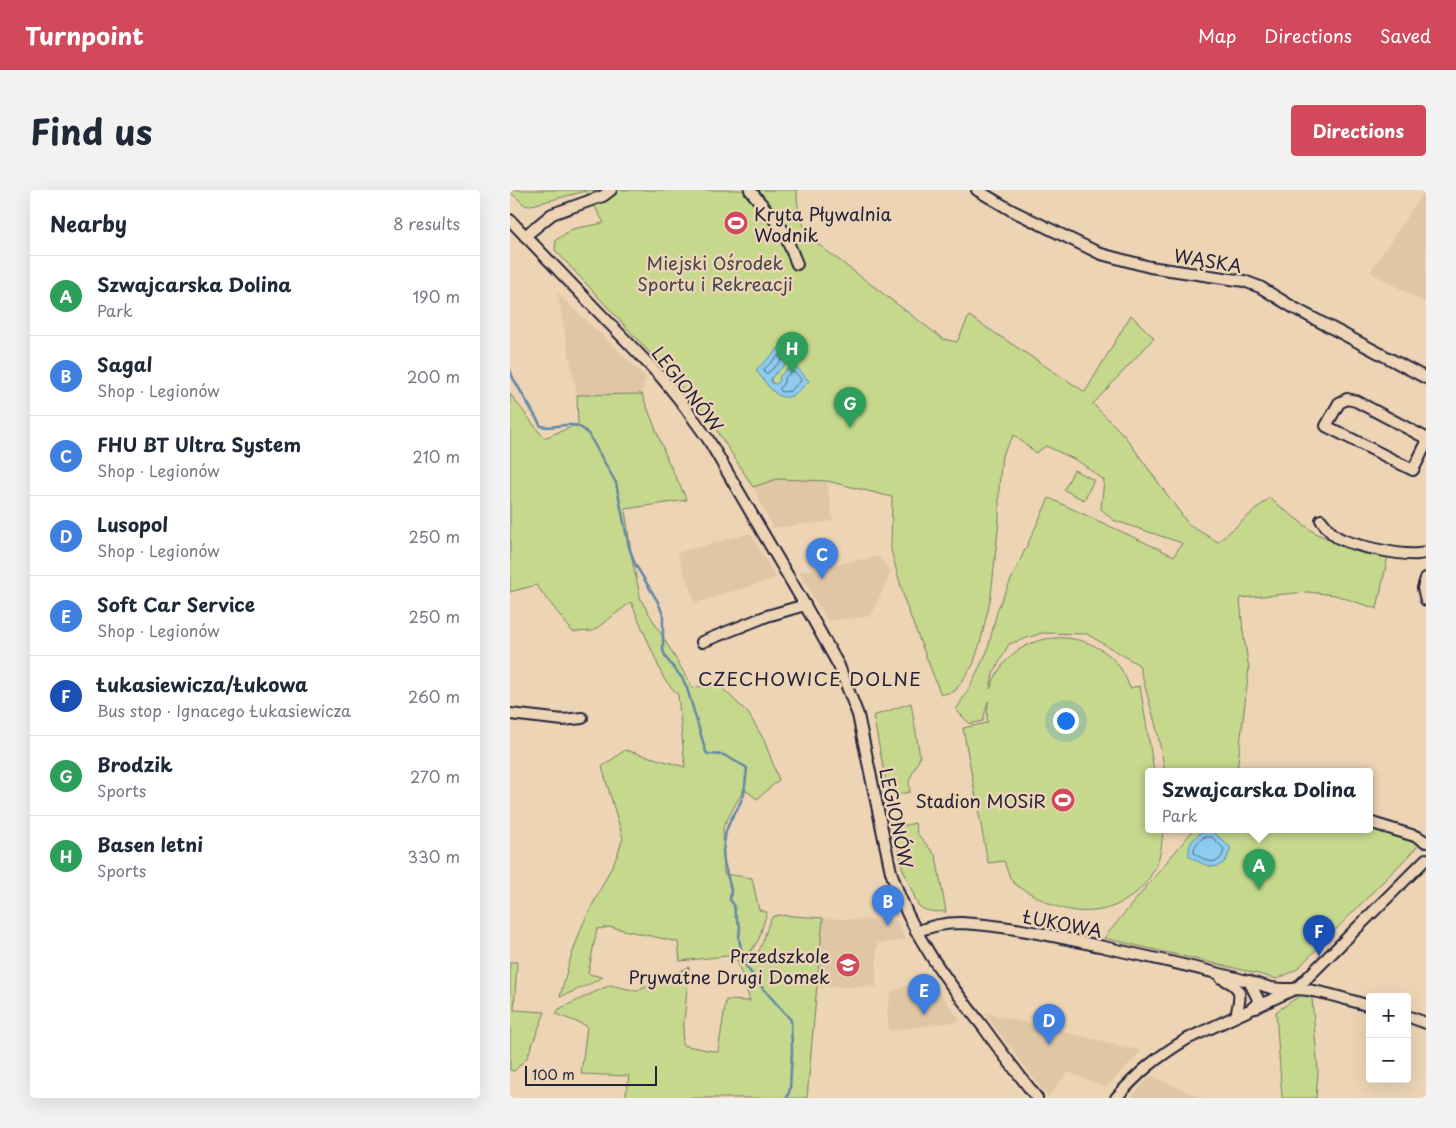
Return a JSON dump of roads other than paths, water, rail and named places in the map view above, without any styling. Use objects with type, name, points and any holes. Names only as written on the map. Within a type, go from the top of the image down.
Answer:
[{"type":"street","points":[[524,236],[552,214],[603,196],[611,190]]},
{"type":"street","points":[[750,190],[783,230],[797,264]]},
{"type":"street","name":"WĄSKA","points":[[977,190],[1011,210],[1101,254],[1150,267],[1244,281],[1260,287],[1294,308],[1426,378]]},
{"type":"street","name":"LEGIONÓW","points":[[510,220],[646,361],[680,399],[708,439],[839,666],[858,715],[891,872],[898,893],[916,932],[943,975],[1037,1098]]},
{"type":"street","points":[[1426,438],[1356,401],[1347,399],[1339,402],[1326,426],[1413,470],[1426,444]]},
{"type":"street","points":[[1321,520],[1333,535],[1344,541],[1408,554],[1426,552]]},
{"type":"street","points":[[1426,578],[1423,588],[1426,600]]},
{"type":"street","points":[[702,642],[767,616],[805,605]]},
{"type":"street","points":[[510,714],[563,720],[582,718]]},
{"type":"street","points":[[1373,823],[1418,837],[1426,842]]},
{"type":"street","points":[[1116,1098],[1129,1083],[1158,1057],[1187,1039],[1297,988],[1426,859]]},
{"type":"street","name":"ŁUKOWA","points":[[916,932],[928,927],[959,923],[990,926],[1060,938],[1202,969],[1278,989],[1297,988],[1316,991],[1366,1005]]},
{"type":"street","name":"ŁUKOWA","points":[[1202,969],[1230,982],[1247,1004],[1256,1008]]},
{"type":"street","points":[[1249,981],[1258,999],[1256,1008]]},
{"type":"street","points":[[1236,1016],[1241,997]]},
{"type":"street","points":[[1411,1017],[1426,1023]]},
{"type":"water","points":[[779,348],[790,360],[772,377],[772,383],[776,384],[779,382],[779,377],[793,363],[809,381],[796,393],[786,397],[771,389],[756,370]]},
{"type":"water","points":[[1200,833],[1214,833],[1231,848],[1227,859],[1217,866],[1208,866],[1189,856],[1189,847]]},
{"type":"waterway","points":[[510,370],[541,426],[578,426],[589,435],[616,483],[629,547],[635,564],[658,602],[663,615],[663,650],[666,658],[682,678],[687,688],[706,752],[708,754],[724,755],[747,768],[744,794],[726,831],[723,851],[724,862],[731,890],[730,900],[734,905],[735,915],[740,926],[739,939],[744,963],[759,984],[791,1020],[792,1051],[790,1089],[787,1098]]},
{"type":"place","name":"Kryta Pływalnia Wodnik","points":[[736,223]]},
{"type":"place","name":"Basen letni","points":[[792,373]]},
{"type":"place","name":"Brodzik","points":[[850,428]]},
{"type":"place","name":"FHU BT Ultra System","points":[[822,579]]},
{"type":"place","name":"Stadion MOSiR","points":[[1063,800]]},
{"type":"place","name":"Szwajcarska Dolina","points":[[1259,890]]},
{"type":"place","name":"Sagal","points":[[888,926]]},
{"type":"place","name":"Łukasiewicza/Łukowa","points":[[1319,956]]},
{"type":"place","name":"Przedszkole Prywatne Drugi Domek","points":[[848,965]]},
{"type":"place","name":"Soft Car Service","points":[[924,1015]]},
{"type":"place","name":"Lusopol","points":[[1049,1045]]},
{"type":"district","name":"CZECHOWICE DOLNE","points":[[810,678]]},
{"type":"park label","name":"Miejski Ośrodek Sportu i Rekreacji","points":[[715,272]]}]
